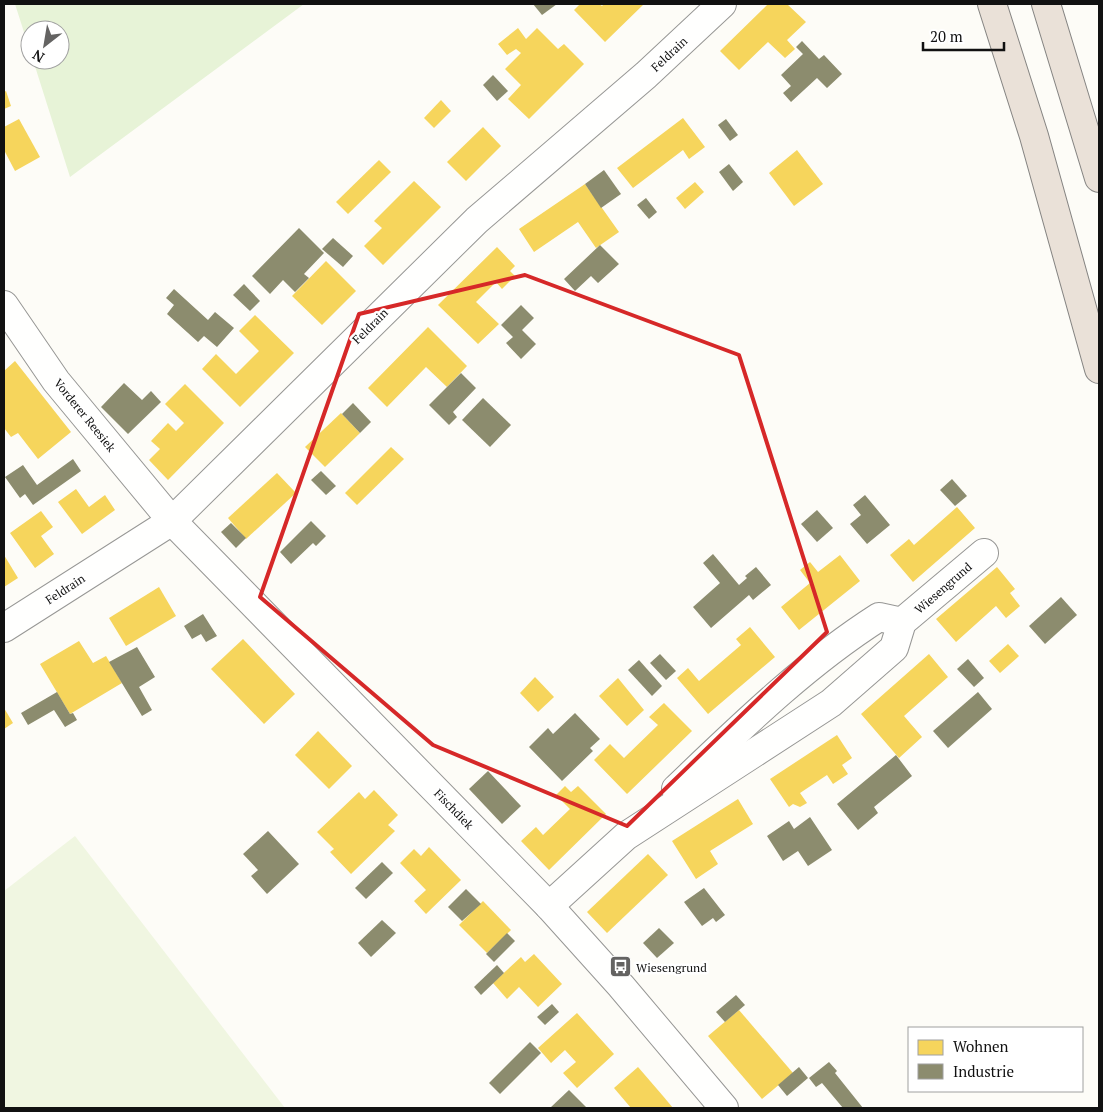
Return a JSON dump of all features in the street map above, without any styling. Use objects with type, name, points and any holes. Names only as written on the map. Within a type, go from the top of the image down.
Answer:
[{"type":"highway","points":[[992,4],[1034,136],[1099,369]]},
{"type":"highway","points":[[1046,4],[1099,178]]},
{"type":"street","name":"Feldrain","points":[[4,628],[172,521],[484,214],[646,75],[722,4]]},
{"type":"street","name":"Vorderer Reesiek","points":[[4,305],[56,381],[172,521]]},
{"type":"street","name":"Fischdiek","points":[[172,521],[549,906],[621,986],[724,1108]]},
{"type":"street","name":"Wiesengrund","points":[[626,836],[831,703],[894,648],[902,622],[984,553]]},
{"type":"street","name":"Wiesengrund","points":[[549,906],[758,711],[837,644],[879,617],[902,622]]},
{"type":"highlighted area","points":[[525,275],[739,355],[827,632],[627,826],[433,745],[260,597],[359,314]]},
{"type":"green space","points":[[15,4],[304,4],[70,177],[36,70],[70,70],[70,20],[20,20]]},
{"type":"green space","points":[[75,836],[285,1108],[4,1108],[4,891]]},
{"type":"building: Wohnen","points":[[580,4],[599,4],[602,6],[604,4],[644,4],[605,42],[574,10]]},
{"type":"building: Wohnen","points":[[768,4],[787,4],[806,22],[787,40],[795,49],[785,58],[768,42],[739,70],[720,51]]},
{"type":"building: Wohnen","points":[[518,28],[526,39],[537,28],[558,49],[564,44],[584,64],[529,119],[508,99],[521,85],[505,69],[521,53],[516,49],[507,55],[498,44]]},
{"type":"building: Wohnen","points":[[6,91],[11,106],[4,109],[4,92]]},
{"type":"building: Wohnen","points":[[441,100],[451,111],[434,128],[424,118]]},
{"type":"building: Wohnen","points":[[683,118],[705,147],[689,159],[683,150],[633,188],[617,168]]},
{"type":"building: Wohnen","points":[[19,119],[40,157],[15,171],[4,150],[4,127]]},
{"type":"building: Wohnen","points":[[483,127],[501,146],[466,181],[447,162]]},
{"type":"building: Wohnen","points":[[797,150],[823,184],[794,206],[769,173]]},
{"type":"building: Wohnen","points":[[379,160],[391,172],[348,214],[336,202]]},
{"type":"building: Wohnen","points":[[414,181],[441,207],[383,265],[364,246],[382,228],[374,221]]},
{"type":"building: Wohnen","points":[[695,182],[704,192],[685,209],[676,198]]},
{"type":"building: Wohnen","points":[[585,184],[619,232],[596,248],[578,222],[534,252],[519,229]]},
{"type":"building: Wohnen","points":[[497,247],[515,266],[510,271],[515,276],[502,289],[496,282],[476,302],[499,324],[478,344],[438,305]]},
{"type":"building: Wohnen","points":[[326,261],[356,291],[322,325],[292,296]]},
{"type":"building: Wohnen","points":[[255,315],[294,353],[240,407],[202,369],[216,354],[236,374],[259,351],[239,331]]},
{"type":"building: Wohnen","points":[[428,327],[467,366],[447,387],[426,367],[387,407],[368,388]]},
{"type":"building: Wohnen","points":[[15,361],[71,432],[38,459],[18,433],[11,437],[4,428],[4,371]]},
{"type":"building: Wohnen","points":[[185,384],[224,423],[168,480],[149,460],[160,449],[151,441],[168,423],[176,431],[184,423],[165,404]]},
{"type":"building: Wohnen","points":[[341,413],[360,433],[325,467],[305,447]]},
{"type":"building: Wohnen","points":[[391,447],[404,459],[357,505],[345,493]]},
{"type":"building: Wohnen","points":[[277,473],[296,493],[246,539],[228,518]]},
{"type":"building: Wohnen","points":[[76,489],[89,507],[105,495],[115,510],[82,534],[58,502]]},
{"type":"building: Wohnen","points":[[957,507],[975,528],[913,582],[890,555],[909,539],[914,545]]},
{"type":"building: Wohnen","points":[[41,511],[53,527],[41,536],[54,554],[35,568],[10,533]]},
{"type":"building: Wohnen","points":[[4,555],[18,578],[4,587]]},
{"type":"building: Wohnen","points":[[840,555],[860,581],[799,630],[781,607],[810,583],[800,570],[810,562],[818,572]]},
{"type":"building: Wohnen","points":[[997,567],[1015,589],[1010,593],[1020,606],[1006,618],[996,606],[956,642],[936,619]]},
{"type":"building: Wohnen","points":[[159,587],[176,616],[126,646],[109,618]]},
{"type":"building: Wohnen","points":[[750,627],[775,657],[708,714],[677,678],[688,668],[699,681],[741,645],[736,639]]},
{"type":"building: Wohnen","points":[[243,639],[295,694],[264,724],[211,669]]},
{"type":"building: Wohnen","points":[[79,641],[93,663],[106,656],[122,683],[70,714],[40,664]]},
{"type":"building: Wohnen","points":[[1008,644],[1019,656],[1000,673],[989,661]]},
{"type":"building: Wohnen","points":[[929,654],[948,677],[904,716],[922,737],[899,758],[861,714]]},
{"type":"building: Wohnen","points":[[535,677],[554,697],[538,712],[520,693]]},
{"type":"building: Wohnen","points":[[618,678],[644,710],[627,726],[599,696]]},
{"type":"building: Wohnen","points":[[664,703],[692,731],[627,794],[594,760],[610,744],[624,758],[658,725],[649,717]]},
{"type":"building: Wohnen","points":[[4,708],[13,723],[4,729]]},
{"type":"building: Wohnen","points":[[318,731],[352,766],[329,789],[295,755]]},
{"type":"building: Wohnen","points":[[837,735],[852,758],[842,765],[848,774],[833,784],[827,775],[800,793],[807,803],[800,807],[793,804],[789,807],[770,779]]},
{"type":"building: Wohnen","points":[[565,786],[571,792],[578,786],[606,814],[549,870],[521,841],[536,827],[543,835],[570,809],[556,795]]},
{"type":"building: Wohnen","points":[[374,790],[398,815],[388,825],[395,831],[351,874],[330,852],[334,849],[317,832],[359,792],[365,799]]},
{"type":"building: Wohnen","points":[[738,799],[753,824],[710,851],[718,864],[696,879],[672,841]]},
{"type":"building: Wohnen","points":[[429,847],[461,880],[426,914],[414,901],[426,890],[400,863],[414,849],[421,856]]},
{"type":"building: Wohnen","points":[[648,854],[668,875],[607,933],[587,912]]},
{"type":"building: Wohnen","points":[[483,901],[511,930],[487,953],[459,925]]},
{"type":"building: Wohnen","points":[[534,954],[562,984],[538,1007],[519,987],[507,999],[493,983],[521,957],[525,962]]},
{"type":"building: Wohnen","points":[[739,1010],[793,1073],[762,1099],[708,1036]]},
{"type":"building: Wohnen","points":[[577,1013],[614,1054],[577,1088],[563,1073],[576,1062],[565,1050],[551,1063],[538,1048]]},
{"type":"building: Wohnen","points":[[638,1067],[673,1108],[631,1108],[614,1088]]},
{"type":"building: Industrie","points":[[533,4],[557,4],[542,15]]},
{"type":"building: Industrie","points":[[802,41],[819,59],[824,55],[842,74],[827,88],[817,78],[791,102],[783,93],[791,86],[781,75],[803,54],[796,47]]},
{"type":"building: Industrie","points":[[493,75],[508,91],[497,101],[483,85]]},
{"type":"building: Industrie","points":[[726,119],[738,135],[730,141],[718,125]]},
{"type":"building: Industrie","points":[[729,164],[743,182],[733,191],[719,172]]},
{"type":"building: Industrie","points":[[604,170],[621,194],[601,208],[585,184]]},
{"type":"building: Industrie","points":[[646,198],[657,212],[649,219],[637,205]]},
{"type":"building: Industrie","points":[[299,228],[324,253],[304,274],[309,278],[295,292],[283,280],[270,294],[252,276]]},
{"type":"building: Industrie","points":[[333,238],[353,256],[343,267],[322,249]]},
{"type":"building: Industrie","points":[[600,245],[619,264],[598,283],[591,276],[575,291],[564,279]]},
{"type":"building: Industrie","points":[[244,284],[260,301],[250,311],[233,295]]},
{"type":"building: Industrie","points":[[174,289],[208,320],[215,312],[234,328],[217,347],[204,336],[198,342],[167,314],[174,305],[166,298]]},
{"type":"building: Industrie","points":[[521,305],[534,318],[522,330],[536,344],[521,359],[506,343],[513,337],[501,325]]},
{"type":"building: Industrie","points":[[461,373],[476,388],[453,412],[457,417],[449,425],[429,405]]},
{"type":"building: Industrie","points":[[124,383],[142,400],[151,391],[161,402],[128,434],[101,407]]},
{"type":"building: Industrie","points":[[483,398],[511,425],[490,447],[462,420]]},
{"type":"building: Industrie","points":[[353,403],[371,422],[360,433],[342,414]]},
{"type":"building: Industrie","points":[[73,459],[81,471],[33,505],[25,494],[20,498],[5,477],[23,465],[37,485]]},
{"type":"building: Industrie","points":[[321,471],[336,486],[326,495],[311,480]]},
{"type":"building: Industrie","points":[[952,479],[967,496],[955,506],[940,490]]},
{"type":"building: Industrie","points":[[865,495],[890,525],[867,544],[850,524],[861,515],[853,505]]},
{"type":"building: Industrie","points":[[817,510],[833,528],[817,542],[801,524]]},
{"type":"building: Industrie","points":[[311,521],[326,536],[316,546],[313,543],[291,564],[280,552]]},
{"type":"building: Industrie","points":[[231,523],[246,538],[236,548],[221,532]]},
{"type":"building: Industrie","points":[[713,554],[739,585],[747,578],[745,576],[756,567],[771,585],[753,600],[749,595],[711,628],[693,607],[720,583],[703,563]]},
{"type":"building: Industrie","points":[[1061,597],[1077,615],[1045,644],[1029,626]]},
{"type":"building: Industrie","points":[[203,614],[217,636],[206,642],[201,634],[192,639],[184,626]]},
{"type":"building: Industrie","points":[[137,647],[155,677],[139,687],[152,710],[142,716],[109,662]]},
{"type":"building: Industrie","points":[[660,654],[676,671],[666,680],[650,663]]},
{"type":"building: Industrie","points":[[968,659],[984,678],[974,687],[957,669]]},
{"type":"building: Industrie","points":[[639,660],[662,686],[652,696],[628,670]]},
{"type":"building: Industrie","points":[[57,692],[70,714],[73,713],[77,720],[65,727],[54,710],[28,725],[21,713]]},
{"type":"building: Industrie","points":[[978,692],[992,709],[948,748],[933,731]]},
{"type":"building: Industrie","points":[[575,713],[600,739],[590,748],[593,751],[562,781],[529,747],[548,728],[553,734]]},
{"type":"building: Industrie","points":[[896,755],[912,776],[874,807],[878,813],[858,830],[837,804]]},
{"type":"building: Industrie","points":[[488,771],[521,806],[502,824],[469,789]]},
{"type":"building: Industrie","points":[[810,817],[832,850],[808,866],[798,851],[783,861],[767,836],[789,821],[794,829]]},
{"type":"building: Industrie","points":[[268,831],[299,864],[267,894],[251,876],[258,870],[243,854]]},
{"type":"building: Industrie","points":[[382,862],[393,873],[366,899],[355,888]]},
{"type":"building: Industrie","points":[[704,888],[725,915],[716,922],[713,918],[702,926],[684,902]]},
{"type":"building: Industrie","points":[[466,889],[481,904],[462,921],[448,907]]},
{"type":"building: Industrie","points":[[382,920],[396,933],[371,957],[358,943]]},
{"type":"building: Industrie","points":[[659,928],[674,943],[657,958],[643,943]]},
{"type":"building: Industrie","points":[[507,933],[515,941],[494,962],[486,954]]},
{"type":"building: Industrie","points":[[497,965],[504,973],[481,995],[474,987]]},
{"type":"building: Industrie","points":[[736,995],[745,1005],[725,1022],[716,1012]]},
{"type":"building: Industrie","points":[[552,1004],[559,1012],[545,1025],[537,1017]]},
{"type":"building: Industrie","points":[[530,1042],[541,1053],[500,1094],[489,1083]]},
{"type":"building: Industrie","points":[[829,1062],[837,1071],[835,1073],[863,1108],[843,1108],[822,1083],[816,1087],[809,1078]]},
{"type":"building: Industrie","points":[[799,1067],[808,1078],[787,1096],[778,1085]]},
{"type":"building: Industrie","points":[[569,1090],[587,1108],[550,1108]]},
{"type":"place","name":"Wiesengrund","points":[[620,967]]}]
